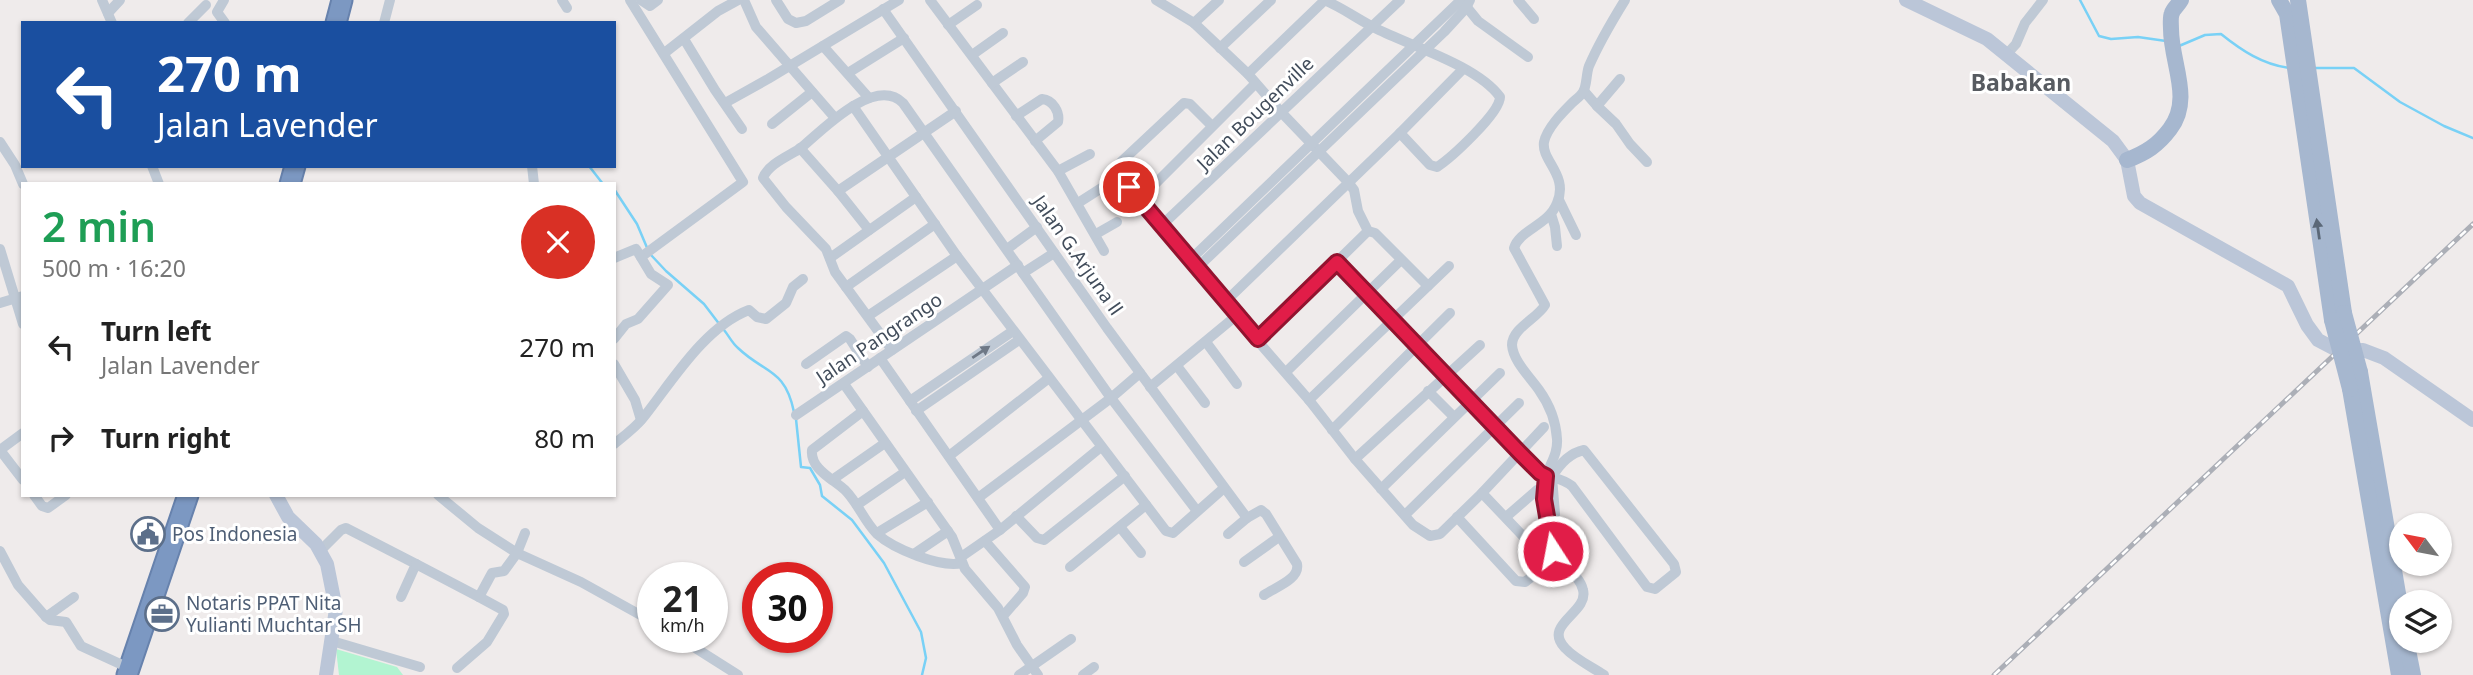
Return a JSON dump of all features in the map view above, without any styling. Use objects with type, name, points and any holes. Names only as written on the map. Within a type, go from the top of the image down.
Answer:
[{"type":"highway","points":[[337,21],[342,0]]},
{"type":"highway","points":[[128,671],[187,497]]},
{"type":"main road","points":[[2127,160],[2146,153],[2162,140],[2175,123],[2181,105],[2181,89],[2171,42],[2172,13],[2181,0]]},
{"type":"main road","points":[[2279,0],[2287,15],[2301,61]]},
{"type":"main road","points":[[2298,0],[2301,61],[2338,317],[2399,675]]},
{"type":"main road","points":[[2338,317],[2360,372],[2397,590]]},
{"type":"main road","points":[[2409,653],[2413,675]]},
{"type":"street","points":[[102,0],[110,18]]},
{"type":"street","points":[[110,18],[120,0]]},
{"type":"street","points":[[223,21],[216,12],[224,0]]},
{"type":"street","points":[[385,21],[390,0]]},
{"type":"street","points":[[630,0],[743,181],[641,257]]},
{"type":"street","points":[[641,0],[650,6],[658,0]]},
{"type":"street","points":[[667,51],[684,39],[716,6],[738,0]]},
{"type":"street","points":[[744,0],[756,27],[835,118]]},
{"type":"street","points":[[776,0],[788,19],[796,23],[806,21],[840,0]]},
{"type":"street","points":[[725,103],[899,0]]},
{"type":"street","points":[[930,0],[1058,171],[1104,251]]},
{"type":"street","points":[[1156,0],[1195,23],[1248,74],[1348,182],[1354,190],[1368,231],[1375,233],[1428,286]]},
{"type":"street","points":[[1195,23],[1219,0]]},
{"type":"street","points":[[1220,47],[1271,0]]},
{"type":"street","name":"Jalan Bougenville","points":[[1161,226],[1400,0]]},
{"type":"street","points":[[1518,0],[1534,19]]},
{"type":"street","points":[[1576,236],[1559,200],[1559,180],[1544,149],[1545,138],[1559,117],[1584,91],[1587,72],[1595,53],[1625,0]]},
{"type":"street","points":[[1906,0],[1987,39],[2113,141],[2127,160],[2134,196],[2140,203],[2288,286],[2307,325],[2318,340],[2339,351],[2363,350],[2384,358],[2473,420]]},
{"type":"street","points":[[2006,55],[2017,44],[2025,23],[2043,0]]},
{"type":"street","points":[[1248,74],[1329,1],[1372,26],[1463,69],[1486,83],[1500,97],[1500,104],[1487,121],[1435,167],[1430,165],[1401,133]]},
{"type":"street","points":[[1194,264],[1466,3],[1478,21],[1528,57]]},
{"type":"street","points":[[190,21],[206,5]]},
{"type":"street","points":[[948,24],[977,5]]},
{"type":"street","name":"Jalan G.Arjuna ll","points":[[883,9],[1054,253],[1247,518]]},
{"type":"street","points":[[972,55],[1003,33]]},
{"type":"street","points":[[848,73],[904,38]]},
{"type":"street","points":[[684,39],[742,129]]},
{"type":"street","points":[[824,46],[869,98]]},
{"type":"street","points":[[992,83],[1023,62]]},
{"type":"street","points":[[1225,302],[1401,133],[1463,69]]},
{"type":"street","points":[[1597,106],[1620,79]]},
{"type":"street","points":[[1139,200],[1255,84]]},
{"type":"street","points":[[1584,91],[1647,162]]},
{"type":"street","points":[[772,124],[812,92]]},
{"type":"street","points":[[892,350],[832,268],[824,246],[786,207],[763,178],[766,171],[853,106],[869,98],[890,96],[899,99],[924,132],[1111,398],[1197,511]]},
{"type":"street","points":[[1016,116],[1042,99],[1053,105],[1058,114],[1058,122],[1035,141]]},
{"type":"street","points":[[1212,126],[1190,104],[1184,103],[1121,162],[1117,172],[1413,525],[1430,536],[1440,534],[1544,427]]},
{"type":"street","points":[[853,106],[957,256],[1169,533],[1173,533],[1224,488]]},
{"type":"street","points":[[838,191],[956,111]]},
{"type":"street","points":[[0,142],[15,164],[22,182]]},
{"type":"street","points":[[800,148],[869,230]]},
{"type":"street","points":[[1058,171],[1090,154]]},
{"type":"street","points":[[1078,203],[1103,187]]},
{"type":"street","points":[[1335,194],[1359,211]]},
{"type":"street","points":[[830,258],[916,197]]},
{"type":"street","points":[[1559,200],[1551,214],[1514,245],[1515,252],[1545,305],[1516,333],[1512,346],[1516,358],[1540,392],[1553,418],[1557,449],[1544,499],[1554,555],[1584,590],[1581,601],[1562,624],[1558,637],[1566,649],[1604,675]]},
{"type":"street","points":[[1551,214],[1557,246]]},
{"type":"street","points":[[1096,234],[1117,222]]},
{"type":"street","points":[[846,287],[935,224]]},
{"type":"street","points":[[1007,249],[1037,227]]},
{"type":"street","points":[[1258,339],[1368,231]]},
{"type":"street","points":[[0,249],[19,298],[0,303]]},
{"type":"street","points":[[616,257],[635,249],[652,274],[667,283],[638,318],[626,324],[616,336]]},
{"type":"street","name":"Jalan Pangrango","points":[[796,415],[982,289],[1054,253]]},
{"type":"street","points":[[868,316],[957,256]]},
{"type":"street","points":[[1286,372],[1401,260]]},
{"type":"street","points":[[1337,262],[1540,473],[1549,477],[1562,479],[1572,486],[1647,587],[1655,589],[1676,572],[1674,564],[1585,451],[1579,451],[1565,460],[1549,477]]},
{"type":"street","points":[[1309,400],[1449,267]]},
{"type":"street","points":[[616,442],[641,420],[677,371],[700,346],[740,313],[749,310],[757,317],[766,319],[786,303],[793,287],[803,279]]},
{"type":"street","points":[[1332,430],[1450,313]]},
{"type":"street","points":[[1150,387],[1236,316]]},
{"type":"street","points":[[913,406],[1016,335]]},
{"type":"street","points":[[806,364],[846,336],[868,367]]},
{"type":"street","points":[[1206,342],[1237,384]]},
{"type":"street","points":[[1355,459],[1480,345]]},
{"type":"street","points":[[880,358],[1000,530]]},
{"type":"street","points":[[1177,366],[1205,403]]},
{"type":"street","points":[[616,367],[635,400],[641,420]]},
{"type":"street","points":[[978,498],[1140,373]]},
{"type":"street","points":[[1381,489],[1500,373]]},
{"type":"street","points":[[949,456],[1049,378]]},
{"type":"street","points":[[844,384],[948,531],[969,575],[1003,616],[1012,636],[1034,670]]},
{"type":"street","points":[[1428,391],[1454,416]]},
{"type":"street","points":[[1405,515],[1519,403]]},
{"type":"street","points":[[863,411],[812,450],[815,463],[858,505],[877,533],[914,554],[940,564],[952,565],[962,560],[1101,447]]},
{"type":"street","points":[[21,434],[0,450],[21,477]]},
{"type":"street","points":[[832,480],[885,443]]},
{"type":"street","points":[[858,505],[905,472]]},
{"type":"street","points":[[1016,516],[1039,540],[1044,540],[1125,476]]},
{"type":"street","points":[[1549,477],[1555,514]]},
{"type":"street","points":[[1507,517],[1537,490]]},
{"type":"street","points":[[1457,517],[1516,581],[1523,583],[1540,570],[1544,561],[1507,517],[1482,493]]},
{"type":"street","points":[[35,497],[42,506],[48,508],[63,497]]},
{"type":"street","points":[[277,497],[288,517],[321,550],[327,564],[335,602],[326,675]]},
{"type":"street","points":[[440,497],[478,528],[517,553],[580,582],[637,613]]},
{"type":"street","points":[[877,533],[928,502]]},
{"type":"street","points":[[1070,567],[1146,505]]},
{"type":"street","points":[[1228,534],[1261,510],[1297,564],[1298,572],[1264,595]]},
{"type":"street","points":[[1120,527],[1141,553]]},
{"type":"street","points":[[321,550],[346,528],[503,610],[505,614],[487,642],[457,668]]},
{"type":"street","points":[[914,554],[948,531]]},
{"type":"street","points":[[479,597],[492,573],[502,573],[517,553],[525,533]]},
{"type":"street","points":[[1244,562],[1279,537]]},
{"type":"street","points":[[985,541],[1025,587],[1003,616]]},
{"type":"street","points":[[0,551],[18,585],[46,617],[66,622],[83,647],[128,671]]},
{"type":"street","points":[[401,597],[416,564]]},
{"type":"street","points":[[46,617],[74,597]]},
{"type":"street","points":[[1019,675],[1034,670],[1071,639]]},
{"type":"street","points":[[332,641],[420,667]]},
{"type":"street","points":[[703,653],[738,675]]},
{"type":"street","points":[[1083,675],[1094,667]]},
{"type":"green space","points":[[336,649],[397,667],[403,675],[339,675]]},
{"type":"waterway","points":[[2080,0],[2099,36],[2166,41]]},
{"type":"waterway","points":[[2179,46],[2205,35],[2221,34],[2253,56],[2290,68]]},
{"type":"waterway","points":[[2314,68],[2354,68],[2400,102],[2473,138]]},
{"type":"waterway","points":[[591,168],[601,182]]},
{"type":"waterway","points":[[616,192],[637,224],[648,250]]},
{"type":"waterway","points":[[651,255],[704,304],[720,325]]},
{"type":"waterway","points":[[724,330],[738,348],[779,379],[785,387],[794,412]]},
{"type":"waterway","points":[[796,419],[801,467],[810,468],[820,485],[822,496],[852,520],[884,563],[921,632],[926,658],[922,675]]},
{"type":"railway","points":[[1994,675],[2473,224]]},
{"type":"place","name":"Pos Indonesia","points":[[148,534]]},
{"type":"place","name":"Notaris PPAT Nita Yulianti Muchtar SH","points":[[162,614]]},
{"type":"district","name":"Babakan","points":[[2021,82]]},
{"type":"route","points":[[1129,187],[1258,339],[1337,262],[1520,453],[1546,476],[1544,499],[1553,551]]}]
